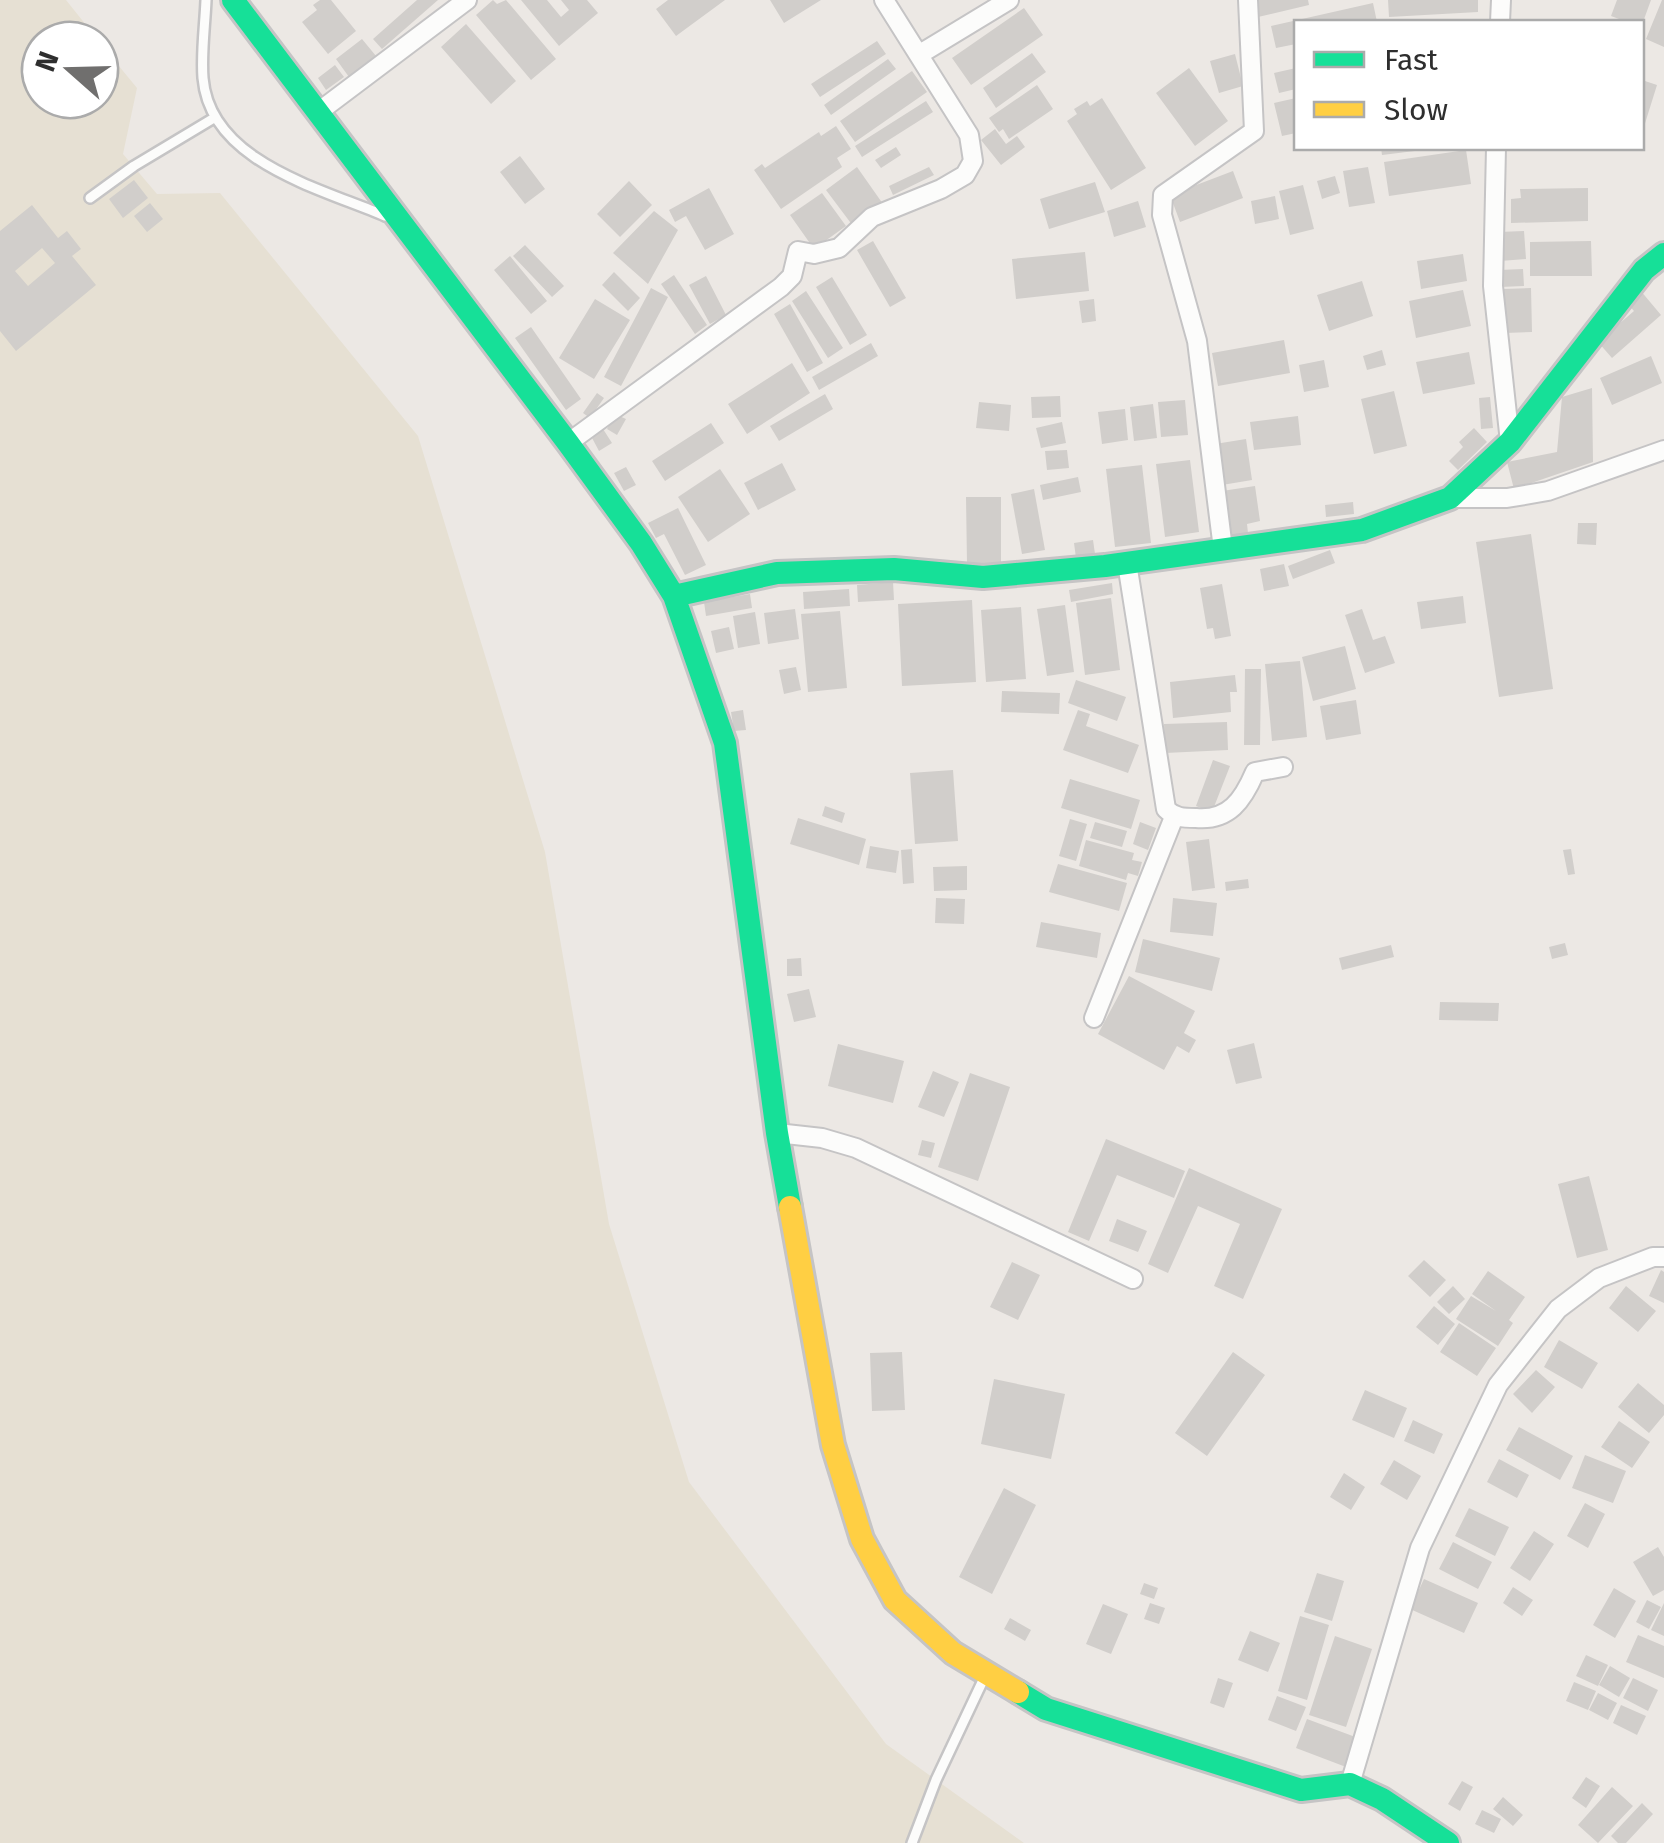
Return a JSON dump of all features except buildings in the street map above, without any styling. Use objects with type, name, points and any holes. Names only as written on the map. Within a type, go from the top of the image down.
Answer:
[{"type":"street","points":[[233,0],[568,443],[641,543],[674,596],[726,743],[777,1133],[833,1446],[862,1539],[895,1600],[953,1654],[1046,1709],[1301,1790],[1350,1784],[1382,1799],[1448,1843]]},
{"type":"street","points":[[318,112],[467,0]]},
{"type":"street","points":[[568,443],[781,287],[792,276],[798,251],[814,254],[839,248],[872,217],[942,189],[964,175],[973,162],[969,135],[884,0]]},
{"type":"street","points":[[920,54],[1009,0]]},
{"type":"street","points":[[1223,550],[1197,340],[1161,201],[1163,195],[1254,131],[1246,23],[1248,0]]},
{"type":"street","points":[[1496,150],[1493,286],[1510,442]]},
{"type":"street","points":[[1450,498],[1510,442],[1644,270],[1664,254]]},
{"type":"street","points":[[674,596],[777,573],[894,569],[983,577],[1127,563],[1362,530],[1450,498],[1506,498],[1548,490],[1664,450]]},
{"type":"street","points":[[1127,563],[1166,809],[1174,817],[1213,820],[1232,808],[1255,772],[1283,767]]},
{"type":"street","points":[[1094,1018],[1174,817]]},
{"type":"street","points":[[777,1133],[822,1138],[856,1148],[1133,1280]]},
{"type":"street","points":[[1350,1784],[1420,1548],[1498,1386],[1558,1309],[1599,1278],[1664,1257]]},
{"type":"lane","points":[[206,0],[203,79],[214,118],[242,147],[275,169],[401,222]]},
{"type":"lane","points":[[90,198],[134,166],[214,118]]},
{"type":"lane","points":[[912,1843],[936,1780],[986,1674]]},
{"type":"shaded area","points":[[0,0],[66,0],[82,20],[20,20],[20,120],[120,120],[120,67],[137,88],[123,154],[157,194],[220,193],[418,436],[545,852],[609,1224],[689,1482],[886,1744],[1024,1843],[0,1843]]},
{"type":"traffic: fast","points":[[233,0],[568,443],[641,543],[674,596],[725,743],[790,1207]]},
{"type":"traffic: fast","points":[[674,596],[777,573],[894,569],[983,577],[1105,566],[1362,530],[1450,498],[1510,442],[1644,270],[1664,254]]},
{"type":"traffic: fast","points":[[1018,1692],[1046,1709],[1301,1790],[1350,1784],[1382,1799],[1448,1843]]},
{"type":"traffic: slow","points":[[790,1207],[833,1445],[862,1539],[895,1600],[953,1653],[1018,1692]]}]
